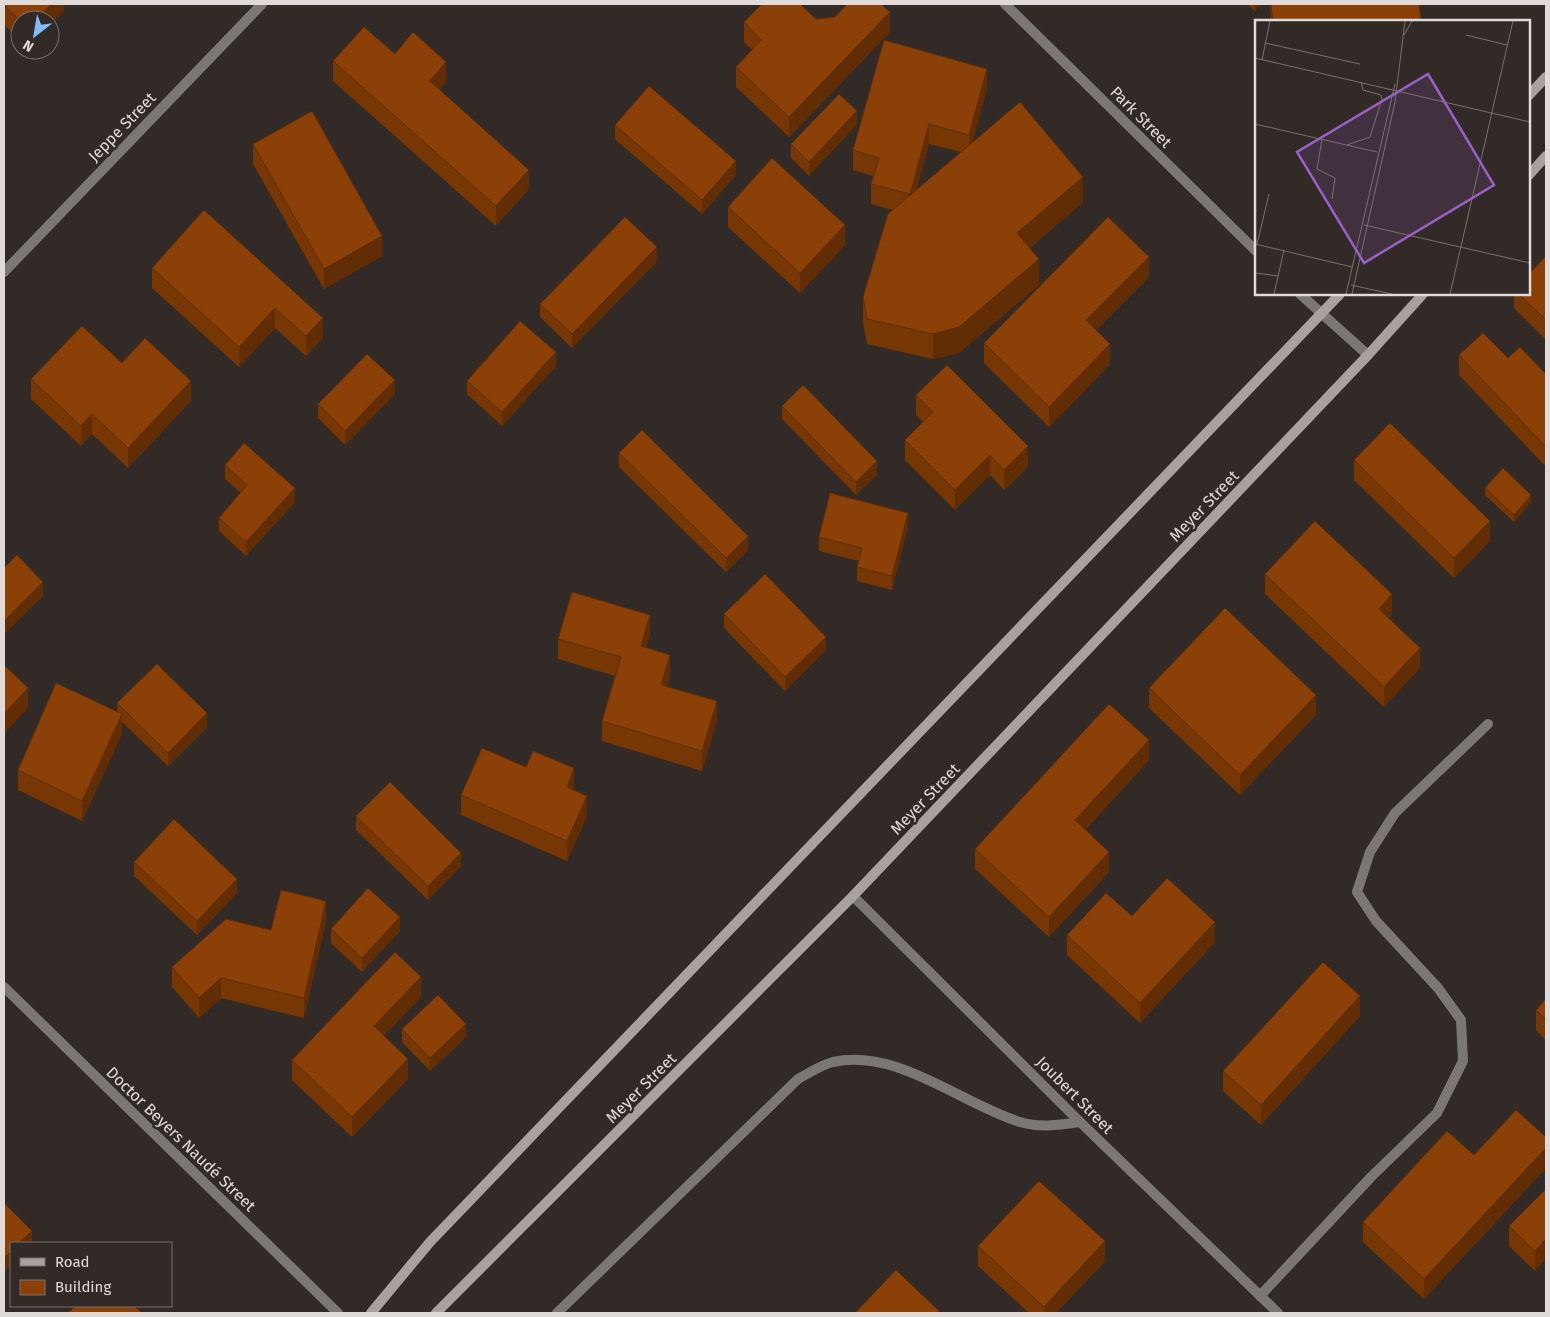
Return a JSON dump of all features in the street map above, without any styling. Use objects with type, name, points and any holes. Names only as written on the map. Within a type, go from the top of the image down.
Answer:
[{"type":"main road","points":[[1530,94],[1546,76]]},
{"type":"main road","points":[[1530,174],[1546,156]]},
{"type":"main road","points":[[371,1313],[430,1242],[1339,295]]},
{"type":"main road","name":"Meyer Street","points":[[436,1313],[853,896],[1368,355],[1422,295]]},
{"type":"street","name":"Jeppe Street","points":[[4,272],[262,4]]},
{"type":"street","name":"Park Street","points":[[1005,4],[1255,250]]},
{"type":"street","points":[[1301,295],[1368,355]]},
{"type":"street","points":[[1260,1296],[1371,1177],[1437,1113],[1464,1061],[1462,1020],[1438,988],[1376,922],[1357,892],[1370,852],[1396,813],[1488,724]]},
{"type":"street","name":"Joubert Street","points":[[853,896],[1080,1122],[1278,1313]]},
{"type":"street","name":"Doctor Beyers Naudé Street","points":[[4,987],[338,1313]]},
{"type":"street","points":[[557,1313],[798,1078],[832,1062],[857,1060],[898,1067],[1019,1122],[1045,1126],[1080,1122]]},
{"type":"building","points":[[51,4],[45,10],[10,11],[4,5]]},
{"type":"building","points":[[762,4],[800,4],[816,19],[835,17],[847,4],[881,4],[890,12],[789,117],[736,67],[761,40],[744,22]]},
{"type":"building","points":[[1271,4],[1419,4],[1421,20],[1273,20]]},
{"type":"building","points":[[364,27],[395,54],[413,32],[446,62],[430,81],[529,170],[496,206],[333,61]]},
{"type":"building","points":[[884,40],[987,69],[969,135],[929,124],[910,194],[871,184],[879,158],[853,150]]},
{"type":"building","points":[[649,86],[736,161],[702,200],[615,125]]},
{"type":"building","points":[[839,94],[857,111],[809,162],[791,144]]},
{"type":"building","points":[[1020,102],[1083,177],[1017,233],[1039,259],[959,327],[933,334],[867,319],[863,297],[888,214]]},
{"type":"building","points":[[312,111],[382,236],[324,269],[253,144]]},
{"type":"building","points":[[772,158],[845,225],[800,273],[728,207]]},
{"type":"building","points":[[204,210],[323,318],[306,336],[275,308],[239,347],[152,268]]},
{"type":"building","points":[[625,217],[657,247],[572,334],[540,304]]},
{"type":"building","points":[[1108,217],[1149,257],[1086,320],[1110,344],[1049,407],[984,343]]},
{"type":"building","points":[[1546,256],[1546,320],[1520,295],[1530,295],[1530,273]]},
{"type":"building","points":[[520,321],[556,352],[502,412],[467,381]]},
{"type":"building","points":[[82,326],[122,363],[145,338],[191,381],[128,448],[92,414],[81,426],[31,379]]},
{"type":"building","points":[[1483,333],[1508,358],[1520,347],[1546,374],[1546,447],[1459,355]]},
{"type":"building","points":[[367,354],[395,380],[345,431],[318,404]]},
{"type":"building","points":[[947,365],[1028,446],[1004,470],[990,455],[955,490],[905,440],[933,412],[916,395]]},
{"type":"building","points":[[803,385],[877,461],[856,482],[782,406]]},
{"type":"building","points":[[1390,423],[1490,521],[1454,558],[1354,460]]},
{"type":"building","points":[[642,430],[748,536],[726,558],[619,453]]},
{"type":"building","points":[[244,443],[295,488],[246,542],[219,518],[247,485],[225,465]]},
{"type":"building","points":[[1503,468],[1531,495],[1514,515],[1485,488]]},
{"type":"building","points":[[830,493],[908,513],[892,576],[857,567],[862,548],[819,537]]},
{"type":"building","points":[[1315,521],[1392,594],[1379,609],[1420,648],[1384,687],[1265,574]]},
{"type":"building","points":[[17,555],[43,582],[4,621],[4,568]]},
{"type":"building","points":[[765,574],[826,637],[785,677],[724,614]]},
{"type":"building","points":[[572,592],[650,615],[641,646],[670,655],[661,685],[717,701],[702,751],[602,721],[621,657],[558,639]]},
{"type":"building","points":[[1225,608],[1316,695],[1240,775],[1149,688]]},
{"type":"building","points":[[157,664],[207,713],[168,753],[117,703]]},
{"type":"building","points":[[4,665],[28,688],[4,714]]},
{"type":"building","points":[[56,683],[122,714],[82,801],[18,770]]},
{"type":"building","points":[[1109,704],[1149,740],[1075,820],[1109,852],[1049,917],[975,849]]},
{"type":"building","points":[[482,748],[526,767],[533,751],[574,768],[567,787],[587,796],[567,841],[461,795]]},
{"type":"building","points":[[390,782],[461,853],[428,886],[356,816]]},
{"type":"building","points":[[174,819],[237,879],[197,921],[134,862]]},
{"type":"building","points":[[1167,878],[1215,922],[1140,1003],[1067,935],[1106,893],[1132,916]]},
{"type":"building","points":[[368,888],[400,917],[362,958],[331,929]]},
{"type":"building","points":[[281,890],[326,901],[304,998],[221,978],[199,998],[172,967],[226,919],[271,930]]},
{"type":"building","points":[[395,952],[421,977],[374,1026],[408,1059],[352,1117],[292,1060]]},
{"type":"building","points":[[1323,962],[1360,996],[1261,1105],[1223,1071]]},
{"type":"building","points":[[438,995],[466,1024],[430,1058],[402,1029]]},
{"type":"building","points":[[1546,999],[1546,1020],[1536,1010]]},
{"type":"building","points":[[1516,1110],[1546,1137],[1546,1148],[1424,1279],[1363,1222],[1447,1131],[1474,1155]]},
{"type":"building","points":[[1039,1181],[1105,1241],[1044,1307],[978,1246]]},
{"type":"building","points":[[1546,1189],[1546,1239],[1535,1251],[1509,1226]]},
{"type":"building","points":[[4,1203],[32,1231],[20,1242],[10,1242],[10,1252],[4,1258]]},
{"type":"building","points":[[896,1270],[939,1311],[937,1313],[855,1313]]},
{"type":"building","points":[[74,1307],[135,1307],[142,1313],[68,1313]]}]
